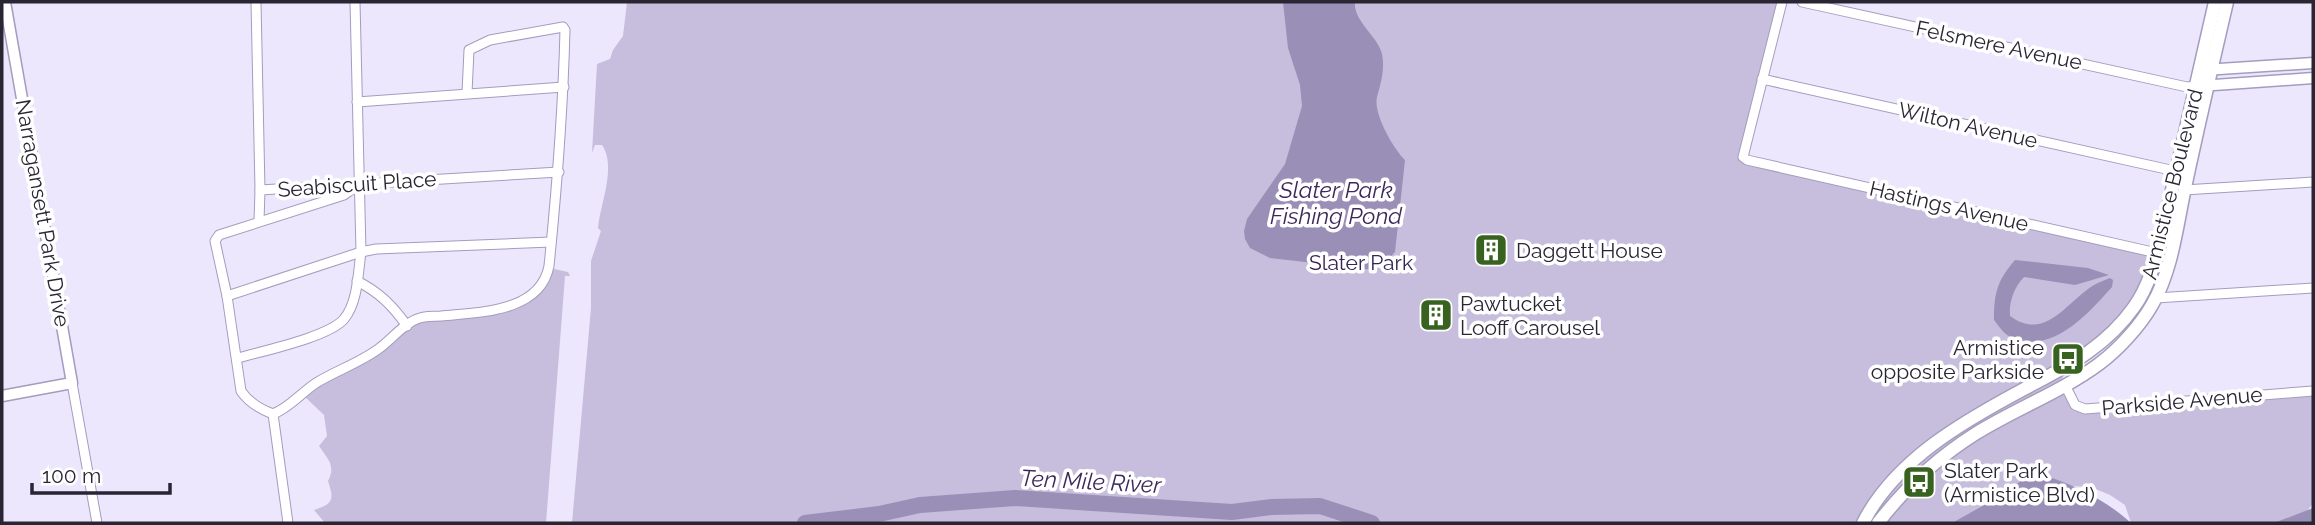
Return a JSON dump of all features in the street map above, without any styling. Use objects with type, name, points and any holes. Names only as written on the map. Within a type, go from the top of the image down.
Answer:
[{"type":"main road","name":"Armistice Boulevard","points":[[2206,70],[2216,2]]},
{"type":"main road","name":"Armistice Boulevard","points":[[1863,523],[1877,498],[1936,442],[1977,414],[2079,360],[2108,337],[2139,299],[2151,274],[2175,171],[2227,2]]},
{"type":"main road","name":"Armistice Boulevard","points":[[1878,523],[1910,485],[1929,468],[1975,434],[2065,385],[2108,357],[2140,321],[2156,298],[2169,262],[2202,85]]},
{"type":"street","name":"Narragansett Park Drive","points":[[5,2],[97,523]]},
{"type":"street","name":"Seabiscuit Place","points":[[257,2],[260,190],[559,172]]},
{"type":"street","points":[[238,358],[321,333],[343,321],[350,309],[361,252],[355,2]]},
{"type":"street","points":[[1762,79],[1782,2]]},
{"type":"street","name":"Felsmere Avenue","points":[[1802,2],[2187,87],[2202,85]]},
{"type":"street","points":[[360,183],[344,195],[219,235],[215,241],[238,358],[241,391],[252,403],[273,414],[284,410],[318,382],[382,347],[420,317],[498,310],[527,297],[540,286],[547,275],[559,172],[565,30],[563,27],[557,27],[490,40],[469,50],[467,93]]},
{"type":"street","points":[[2206,70],[2313,63]]},
{"type":"street","points":[[2202,85],[2313,78]]},
{"type":"street","name":"Hastings Avenue","points":[[1762,79],[1743,157],[2157,253]]},
{"type":"street","name":"Wilton Avenue","points":[[1762,79],[2175,171]]},
{"type":"street","points":[[357,102],[564,88]]},
{"type":"street","points":[[2184,190],[2313,182]]},
{"type":"street","points":[[259,221],[260,190]]},
{"type":"street","points":[[227,296],[361,252],[424,246],[551,242]]},
{"type":"street","points":[[357,281],[377,291],[407,326]]},
{"type":"street","points":[[2156,298],[2313,288]]},
{"type":"street","points":[[2,396],[72,383]]},
{"type":"street","name":"Parkside Avenue","points":[[2065,385],[2074,405],[2085,409],[2313,391]]},
{"type":"street","points":[[273,414],[288,523]]},
{"type":"green space","name":"Slater Park","points":[[627,2],[1783,2],[1750,109],[1741,159],[2152,254],[2144,282],[2108,330],[2061,365],[2064,386],[2079,407],[2313,391],[2313,503],[2307,511],[2304,523],[2131,523],[2125,505],[2110,495],[2091,487],[2071,486],[2050,478],[2020,481],[1994,505],[1951,523],[572,523],[591,308],[591,261],[601,231],[598,228],[608,175],[606,154],[602,145],[595,145],[592,153],[597,64],[610,59],[623,36]]},
{"type":"green space","points":[[545,267],[568,272],[570,276],[565,276],[546,523],[325,523],[314,510],[331,500],[328,481],[331,467],[319,446],[327,436],[324,415],[303,395],[363,360],[407,323],[511,307],[538,284]]},
{"type":"water","name":"Slater Park Fishing Pond","points":[[1283,2],[1355,2],[1358,16],[1380,47],[1383,71],[1377,97],[1378,112],[1390,139],[1405,160],[1395,252],[1374,270],[1270,258],[1250,248],[1245,239],[1247,219],[1285,164],[1302,106],[1300,85],[1288,48]]},
{"type":"water","points":[[2015,260],[2088,268],[2109,275],[2075,285],[2024,277],[2017,286],[2010,305],[2010,316],[2023,323],[2034,325],[2055,317],[2084,292],[2110,278],[2113,280],[2112,287],[2066,330],[2039,341],[2024,341],[2007,335],[1994,320],[1998,288],[2004,274]]},
{"type":"water","points":[[2046,476],[2091,495],[2131,523],[1952,523],[2022,480]]},
{"type":"water","points":[[2313,508],[2313,523],[2274,523]]},
{"type":"waterway","name":"Ten Mile River","points":[[805,523],[879,514],[920,505],[1015,498],[1232,512],[1272,507],[1320,506],[1372,523]]},
{"type":"place","name":"Daggett House","points":[[1491,250]]},
{"type":"place","name":"Pawtucket Looff Carousel","points":[[1436,315]]},
{"type":"place","name":"Armistice opposite Parkside","points":[[2068,359]]},
{"type":"place","name":"Slater Park (Armistice Blvd)","points":[[1919,482]]}]
